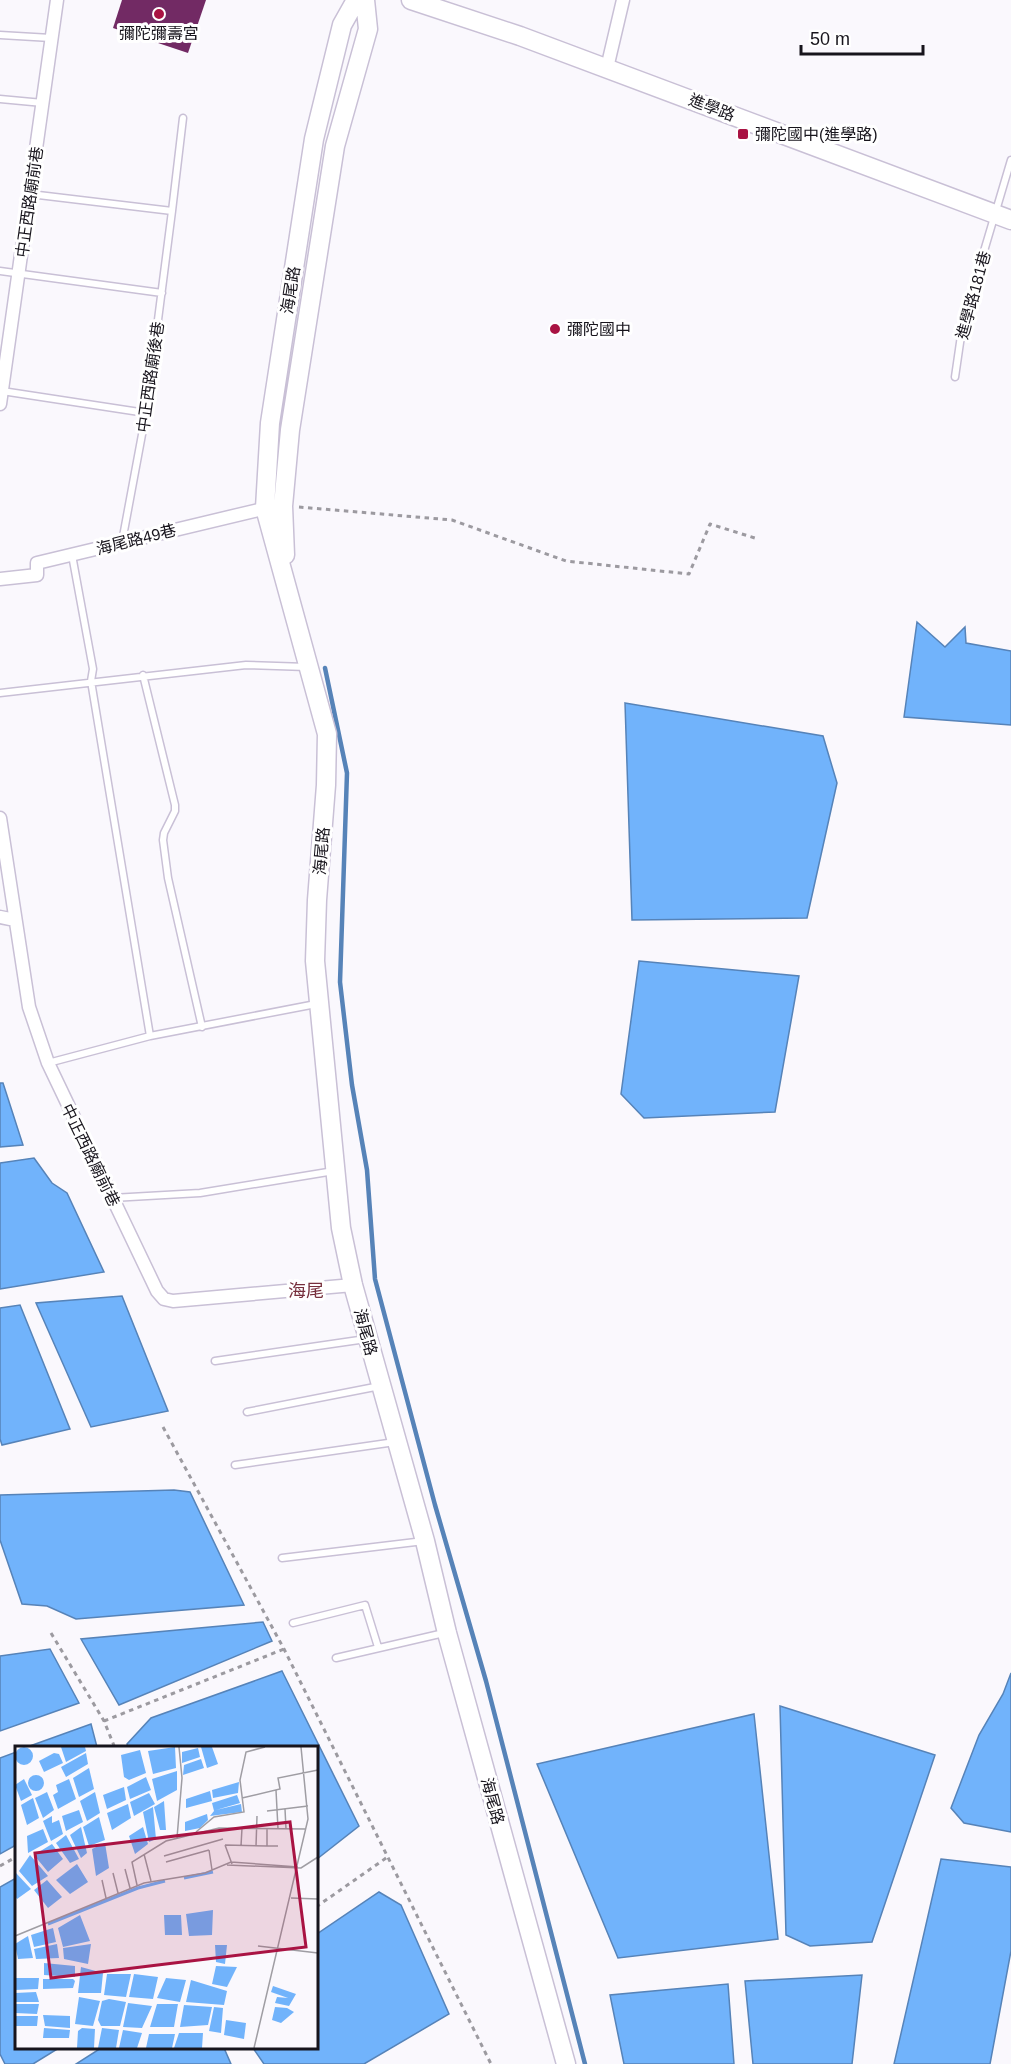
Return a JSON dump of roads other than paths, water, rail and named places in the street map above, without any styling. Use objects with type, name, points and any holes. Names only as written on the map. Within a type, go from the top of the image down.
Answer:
[{"type":"street","name":"中正西路廟前巷","points":[[0,404],[57,0]]},
{"type":"street","name":"海尾路","points":[[356,0],[342,25],[314,139],[270,423],[274,507],[286,584],[327,734],[326,785],[317,900],[315,961],[318,1004],[341,1228],[353,1285],[425,1541],[447,1633],[566,2064]]},
{"type":"street","name":"海尾路","points":[[274,507],[290,430],[335,146],[368,29],[365,0]]},
{"type":"street","name":"進學路","points":[[411,0],[520,36],[1002,217]]},
{"type":"street","points":[[607,68],[623,0]]},
{"type":"street","name":"海尾路49巷","points":[[0,579],[37,575],[37,562],[274,507]]},
{"type":"street","name":"中正西路廟前巷","points":[[0,818],[29,1007],[48,1063],[157,1291],[164,1299],[173,1301],[353,1285]]},
{"type":"street","points":[[0,917],[15,920]]},
{"type":"lane","points":[[0,35],[52,38]]},
{"type":"lane","points":[[0,99],[43,103]]},
{"type":"lane","name":"中正西路廟後巷","points":[[122,543],[146,413],[183,118]]},
{"type":"lane","name":"進學路181巷","points":[[955,377],[963,322],[1002,217],[1011,160]]},
{"type":"lane","points":[[30,194],[172,211]]},
{"type":"lane","points":[[0,271],[162,293]]},
{"type":"lane","points":[[2,391],[146,413]]},
{"type":"lane","points":[[72,555],[93,669],[91,681],[150,1036]]},
{"type":"lane","points":[[0,693],[246,665],[308,667]]},
{"type":"lane","points":[[143,675],[174,805],[175,811],[163,840],[168,878],[202,1027]]},
{"type":"lane","points":[[48,1063],[150,1036],[318,1004]]},
{"type":"lane","points":[[112,1198],[201,1193],[335,1171]]},
{"type":"lane","points":[[215,1361],[368,1339]]},
{"type":"lane","points":[[247,1412],[381,1386]]},
{"type":"lane","points":[[235,1465],[396,1442]]},
{"type":"lane","points":[[282,1558],[425,1541]]},
{"type":"lane","points":[[293,1623],[365,1605],[378,1647]]},
{"type":"lane","points":[[336,1658],[447,1633]]},
{"type":"water","points":[[917,622],[945,647],[965,627],[966,643],[1011,651],[1011,725],[904,717]]},
{"type":"water","points":[[625,703],[823,736],[837,783],[807,918],[632,920]]},
{"type":"water","points":[[639,961],[799,976],[775,1112],[644,1118],[621,1094]]},
{"type":"water","points":[[0,1083],[3,1083],[23,1145],[0,1147]]},
{"type":"water","points":[[34,1158],[52,1183],[67,1193],[104,1272],[0,1289],[0,1163]]},
{"type":"water","points":[[122,1296],[168,1411],[91,1427],[36,1303]]},
{"type":"water","points":[[20,1305],[70,1429],[2,1445],[0,1439],[0,1308]]},
{"type":"water","points":[[174,1490],[190,1492],[244,1605],[76,1619],[47,1606],[22,1604],[0,1540],[0,1495]]},
{"type":"water","points":[[263,1622],[272,1641],[119,1705],[81,1639]]},
{"type":"water","points":[[50,1649],[79,1703],[0,1731],[0,1656]]},
{"type":"water","points":[[282,1671],[359,1826],[318,1858],[318,1746],[128,1746],[151,1718]]},
{"type":"water","points":[[1011,1673],[1011,1832],[964,1823],[951,1808],[979,1735],[1003,1694]]},
{"type":"water","points":[[780,1706],[935,1755],[872,1942],[810,1946],[786,1935]]},
{"type":"water","points":[[754,1714],[778,1939],[618,1958],[537,1764]]},
{"type":"water","points":[[91,1724],[97,1746],[30,1746]]},
{"type":"water","points":[[15,1752],[15,1846],[0,1854],[0,1758]]},
{"type":"water","points":[[941,1859],[1011,1867],[1011,1951],[990,2064],[894,2064]]},
{"type":"water","points":[[15,1879],[15,2049],[57,2049],[33,2064],[5,2064],[0,2054],[0,1887]]},
{"type":"water","points":[[379,1892],[401,1905],[449,2014],[364,2064],[264,2064],[254,2049],[318,2049],[318,1933]]},
{"type":"water","points":[[862,1975],[852,2064],[753,2064],[745,1981]]},
{"type":"water","points":[[728,1984],[734,2064],[624,2064],[610,1995]]},
{"type":"water","points":[[99,2049],[224,2049],[231,2064],[76,2064]]},
{"type":"waterway","points":[[325,668],[347,773],[340,982],[352,1085],[367,1170],[375,1279],[435,1505],[486,1681],[585,2064]]},
{"type":"place","name":"彌陀彌壽宮","points":[[159,14]]},
{"type":"place","name":"彌陀國中(進學路)","points":[[743,134]]},
{"type":"place","name":"彌陀國中","points":[[555,329]]},
{"type":"district","name":"海尾","points":[[306,1291]]}]
